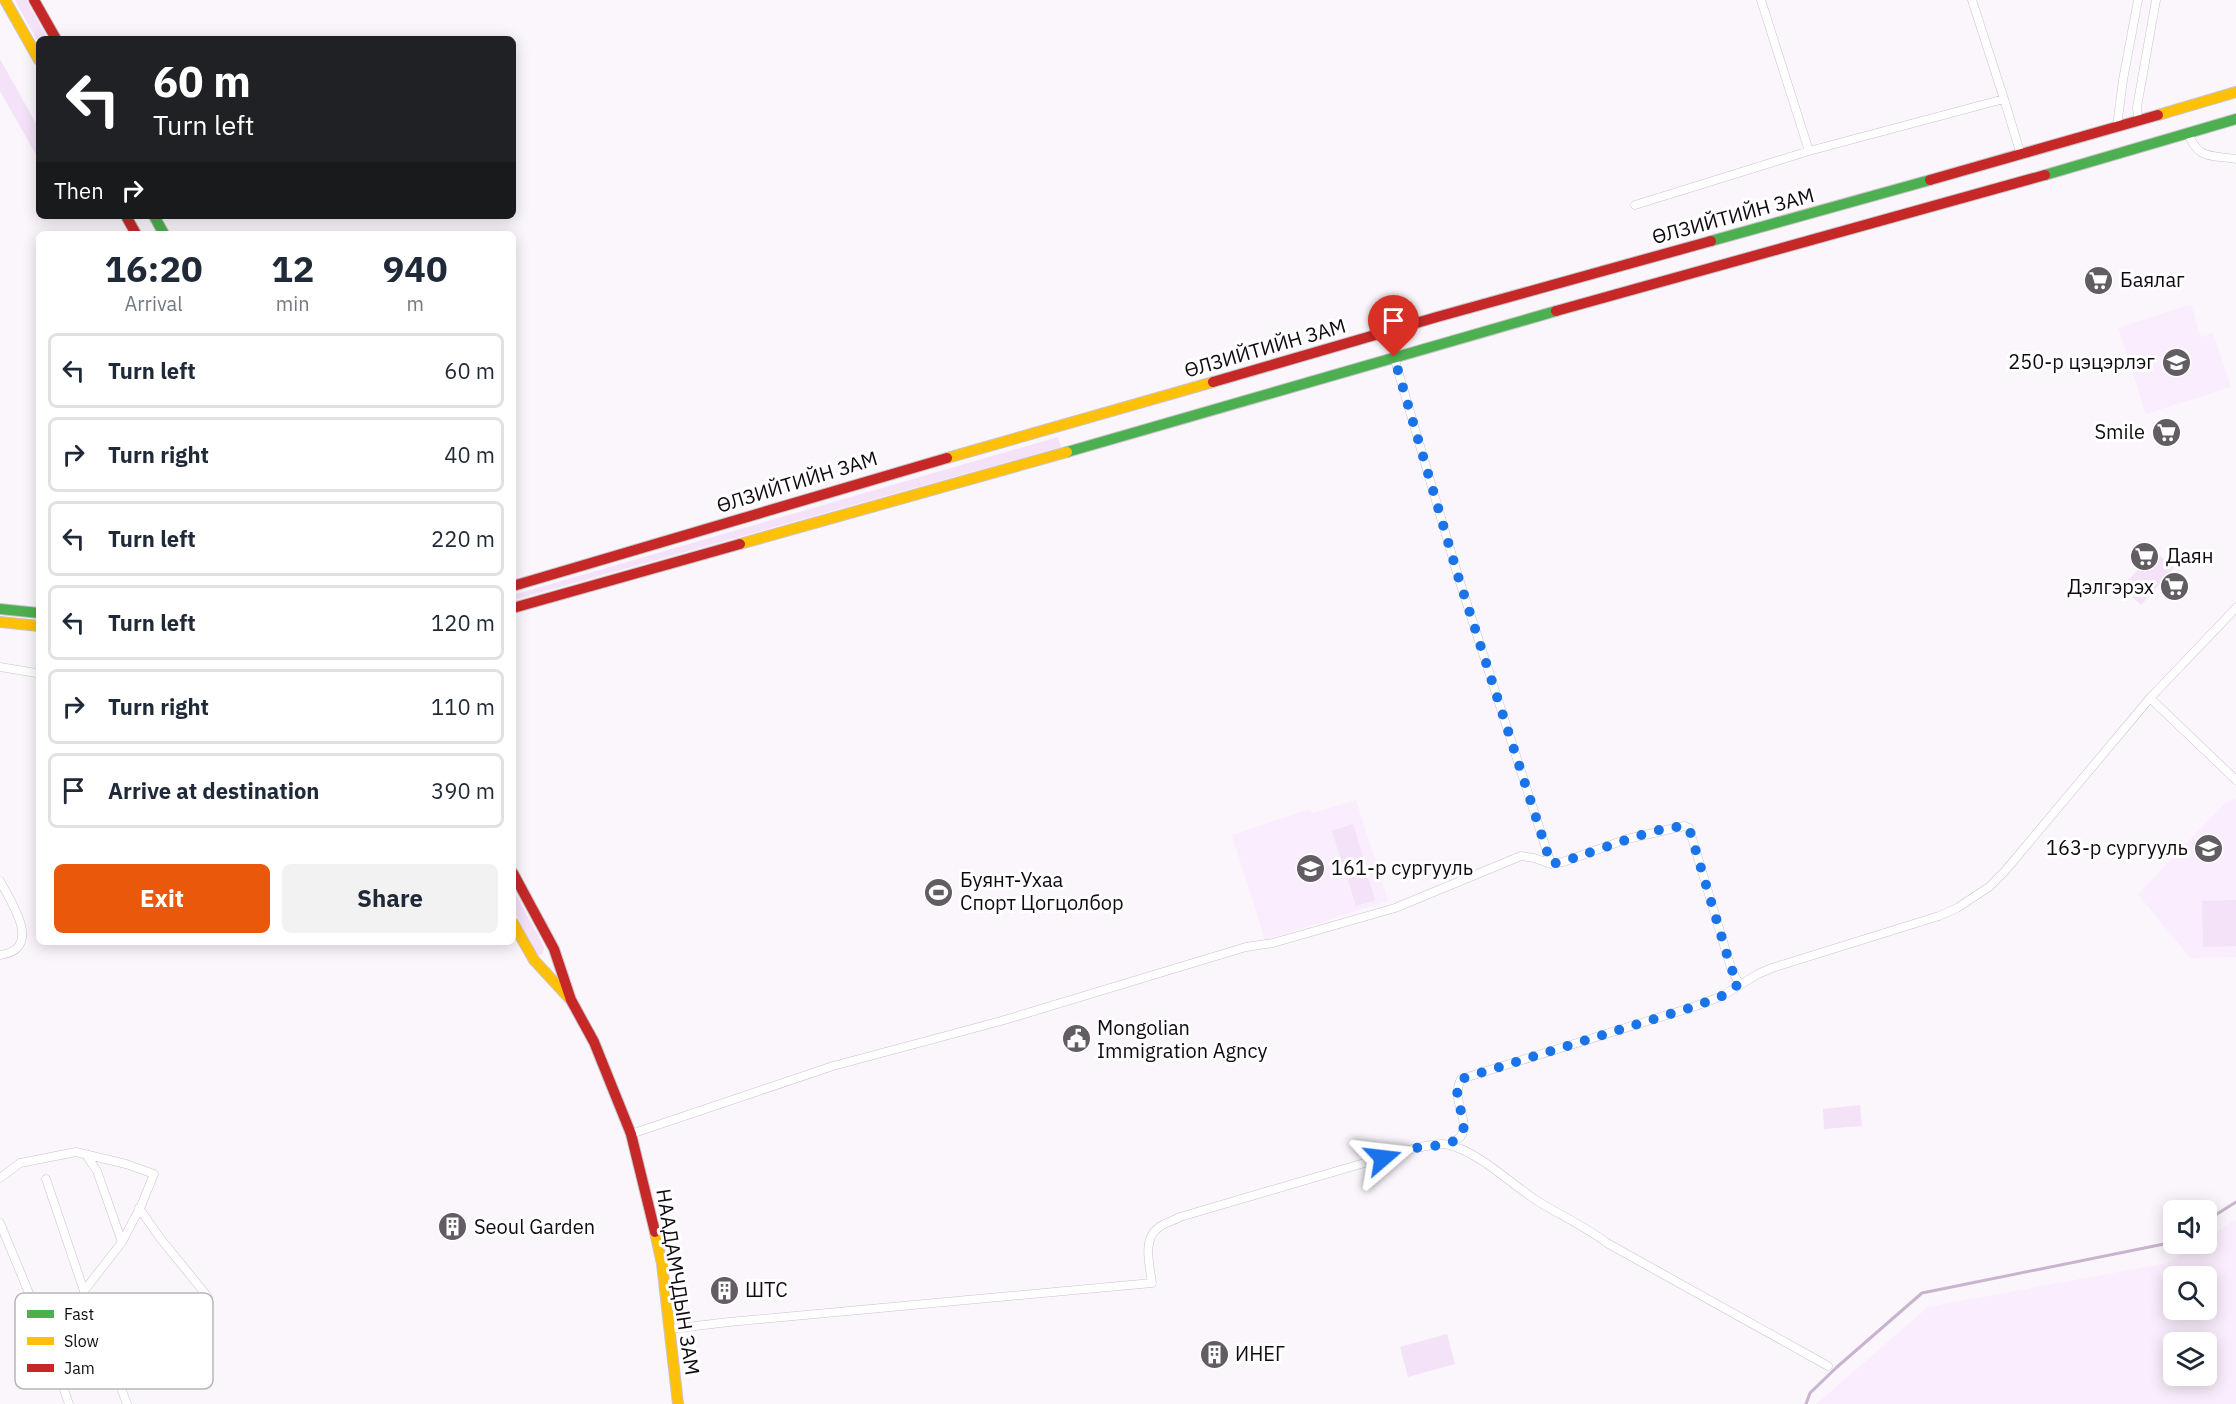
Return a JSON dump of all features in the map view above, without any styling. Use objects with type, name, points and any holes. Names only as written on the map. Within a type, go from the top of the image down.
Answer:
[{"type":"main road","points":[[5,0],[36,55]]},
{"type":"main road","points":[[34,0],[54,36]]},
{"type":"main road","name":"ӨЛЗИЙТИЙН ЗАМ","points":[[516,585],[880,476],[2021,155],[2236,92]]},
{"type":"main road","points":[[516,607],[1560,310],[2025,181],[2236,119]]},
{"type":"main road","points":[[1554,285],[1560,310]]},
{"type":"main road","points":[[0,609],[36,613]]},
{"type":"main road","points":[[0,622],[36,626]]},
{"type":"main road","name":"НААДАМЧДЫН ЗАМ","points":[[516,879],[554,949],[571,1000],[594,1042],[631,1134],[651,1210],[662,1264],[678,1404]]},
{"type":"main road","name":"НААДАМЧДЫН ЗАМ","points":[[516,927],[534,960],[571,1000]]},
{"type":"street","points":[[1761,0],[1809,151]]},
{"type":"street","points":[[1972,0],[2021,155]]},
{"type":"street","points":[[2118,126],[2123,80],[2138,0]]},
{"type":"street","points":[[2138,120],[2137,106],[2156,0]]},
{"type":"street","points":[[1635,205],[1809,151],[2004,99]]},
{"type":"street","points":[[2188,133],[2197,150],[2204,154],[2236,159]]},
{"type":"street","points":[[1394,357],[1458,576],[1551,864]]},
{"type":"street","points":[[1449,1145],[1461,1136],[1464,1123],[1457,1098],[1457,1086],[1461,1079],[1696,1006],[1722,996],[1739,984],[1772,968],[1939,916],[1973,899],[2005,872],[2150,698],[2236,608]]},
{"type":"street","points":[[0,667],[36,673]]},
{"type":"street","points":[[2150,698],[2236,780]]},
{"type":"street","points":[[631,1134],[833,1066],[1001,1021],[1246,947],[1273,944],[1395,908],[1521,856],[1551,864],[1579,858],[1627,839],[1684,826],[1689,828],[1731,968],[1739,984]]},
{"type":"street","points":[[0,881],[19,916],[22,934],[18,948],[11,953],[0,955]]},
{"type":"street","points":[[670,1329],[1152,1283],[1150,1236],[1157,1228],[1180,1217],[1412,1149],[1449,1145],[1479,1158],[1539,1202],[1596,1234],[1607,1243],[1828,1366]]},
{"type":"street","points":[[0,1178],[20,1163],[76,1152],[126,1164],[154,1174],[122,1242],[84,1290]]},
{"type":"street","points":[[87,1156],[97,1171],[122,1242]]},
{"type":"street","points":[[46,1179],[85,1293]]},
{"type":"street","points":[[139,1208],[205,1293]]},
{"type":"street","points":[[0,1223],[29,1293]]},
{"type":"street","points":[[64,1389],[69,1404]]},
{"type":"street","points":[[121,1389],[127,1404]]},
{"type":"shaded area","points":[[15,0],[26,0],[46,36],[36,36],[36,38]]},
{"type":"shaded area","points":[[0,59],[36,124],[36,155],[0,91]]},
{"type":"shaded area","name":"250-р цэцэрлэг","points":[[2191,304],[2201,337],[2213,333],[2231,387],[2146,414],[2118,328]]},
{"type":"shaded area","points":[[1058,437],[1061,447],[516,599],[516,594]]},
{"type":"shaded area","points":[[2155,551],[2174,568],[2141,605],[2122,587]]},
{"type":"shaded area","name":"163-р сургууль","points":[[2236,798],[2236,957],[2190,958],[2138,894],[2226,802]]},
{"type":"shaded area","name":"161-р сургууль","points":[[1356,800],[1388,901],[1265,940],[1232,835],[1310,809],[1312,813]]},
{"type":"shaded area","points":[[1353,824],[1364,860],[1343,867],[1332,831]]},
{"type":"shaded area","points":[[1364,864],[1375,900],[1356,906],[1345,871]]},
{"type":"shaded area","points":[[516,895],[544,947],[543,954],[539,955],[516,915]]},
{"type":"shaded area","points":[[2236,900],[2236,946],[2203,947],[2202,901]]},
{"type":"shaded area","points":[[1860,1105],[1862,1126],[1824,1129],[1823,1109]]},
{"type":"shaded area","points":[[2236,1219],[2236,1404],[1816,1404],[1928,1307],[2167,1263],[2182,1254],[2217,1254],[2217,1231]]},
{"type":"shaded area","points":[[1447,1334],[1455,1364],[1408,1377],[1400,1347]]},
{"type":"waterway","points":[[2217,1214],[2236,1202]]},
{"type":"waterway","points":[[1806,1404],[1810,1393],[1837,1367],[1922,1293],[2163,1244]]},
{"type":"traffic: fast","points":[[2045,175],[2236,119]]},
{"type":"traffic: fast","points":[[1711,241],[1930,180]]},
{"type":"traffic: fast","points":[[156,219],[162,231]]},
{"type":"traffic: fast","points":[[1067,452],[1556,311]]},
{"type":"traffic: fast","points":[[0,609],[36,613]]},
{"type":"traffic: slow","points":[[5,0],[36,55]]},
{"type":"traffic: slow","points":[[2158,115],[2236,92]]},
{"type":"traffic: slow","points":[[947,458],[1213,382]]},
{"type":"traffic: slow","points":[[740,544],[1067,452]]},
{"type":"traffic: slow","points":[[0,622],[36,626]]},
{"type":"traffic: slow","points":[[516,928],[534,960],[569,998]]},
{"type":"traffic: slow","points":[[655,1232],[662,1264],[678,1404]]},
{"type":"traffic: jam","points":[[34,0],[54,36]]},
{"type":"traffic: jam","points":[[1930,180],[2158,115]]},
{"type":"traffic: jam","points":[[1556,311],[2045,175]]},
{"type":"traffic: jam","points":[[128,219],[134,231]]},
{"type":"traffic: jam","points":[[1213,382],[1711,241]]},
{"type":"traffic: jam","points":[[516,585],[947,458]]},
{"type":"traffic: jam","points":[[516,607],[740,544]]},
{"type":"traffic: jam","points":[[516,879],[554,949],[571,1000],[594,1042],[631,1134],[655,1232]]},
{"type":"place","name":"Баялаг","points":[[2099,280]]},
{"type":"place","name":"250-р цэцэрлэг","points":[[2176,362]]},
{"type":"place","name":"Smile","points":[[2166,432]]},
{"type":"place","name":"Даян","points":[[2145,556]]},
{"type":"place","name":"Дэлгэрэх","points":[[2175,587]]},
{"type":"place","name":"163-р сургууль","points":[[2209,848]]},
{"type":"place","name":"161-р сургууль","points":[[1310,868]]},
{"type":"place","name":"Буянт-Ухаа Спорт Цогцолбор","points":[[939,892]]},
{"type":"place","name":"Mongolian Immigration Agncy","points":[[1076,1039]]},
{"type":"place","name":"Seoul Garden","points":[[453,1227]]},
{"type":"place","name":"ШТС","points":[[724,1290]]},
{"type":"place","name":"ИНЕГ","points":[[1214,1354]]},
{"type":"route","points":[[1383,1158],[1412,1149],[1439,1144],[1449,1145],[1461,1136],[1464,1123],[1457,1098],[1457,1086],[1461,1079],[1696,1006],[1722,996],[1739,984],[1731,968],[1689,828],[1684,826],[1627,839],[1579,858],[1551,864],[1458,576],[1394,357]]}]
